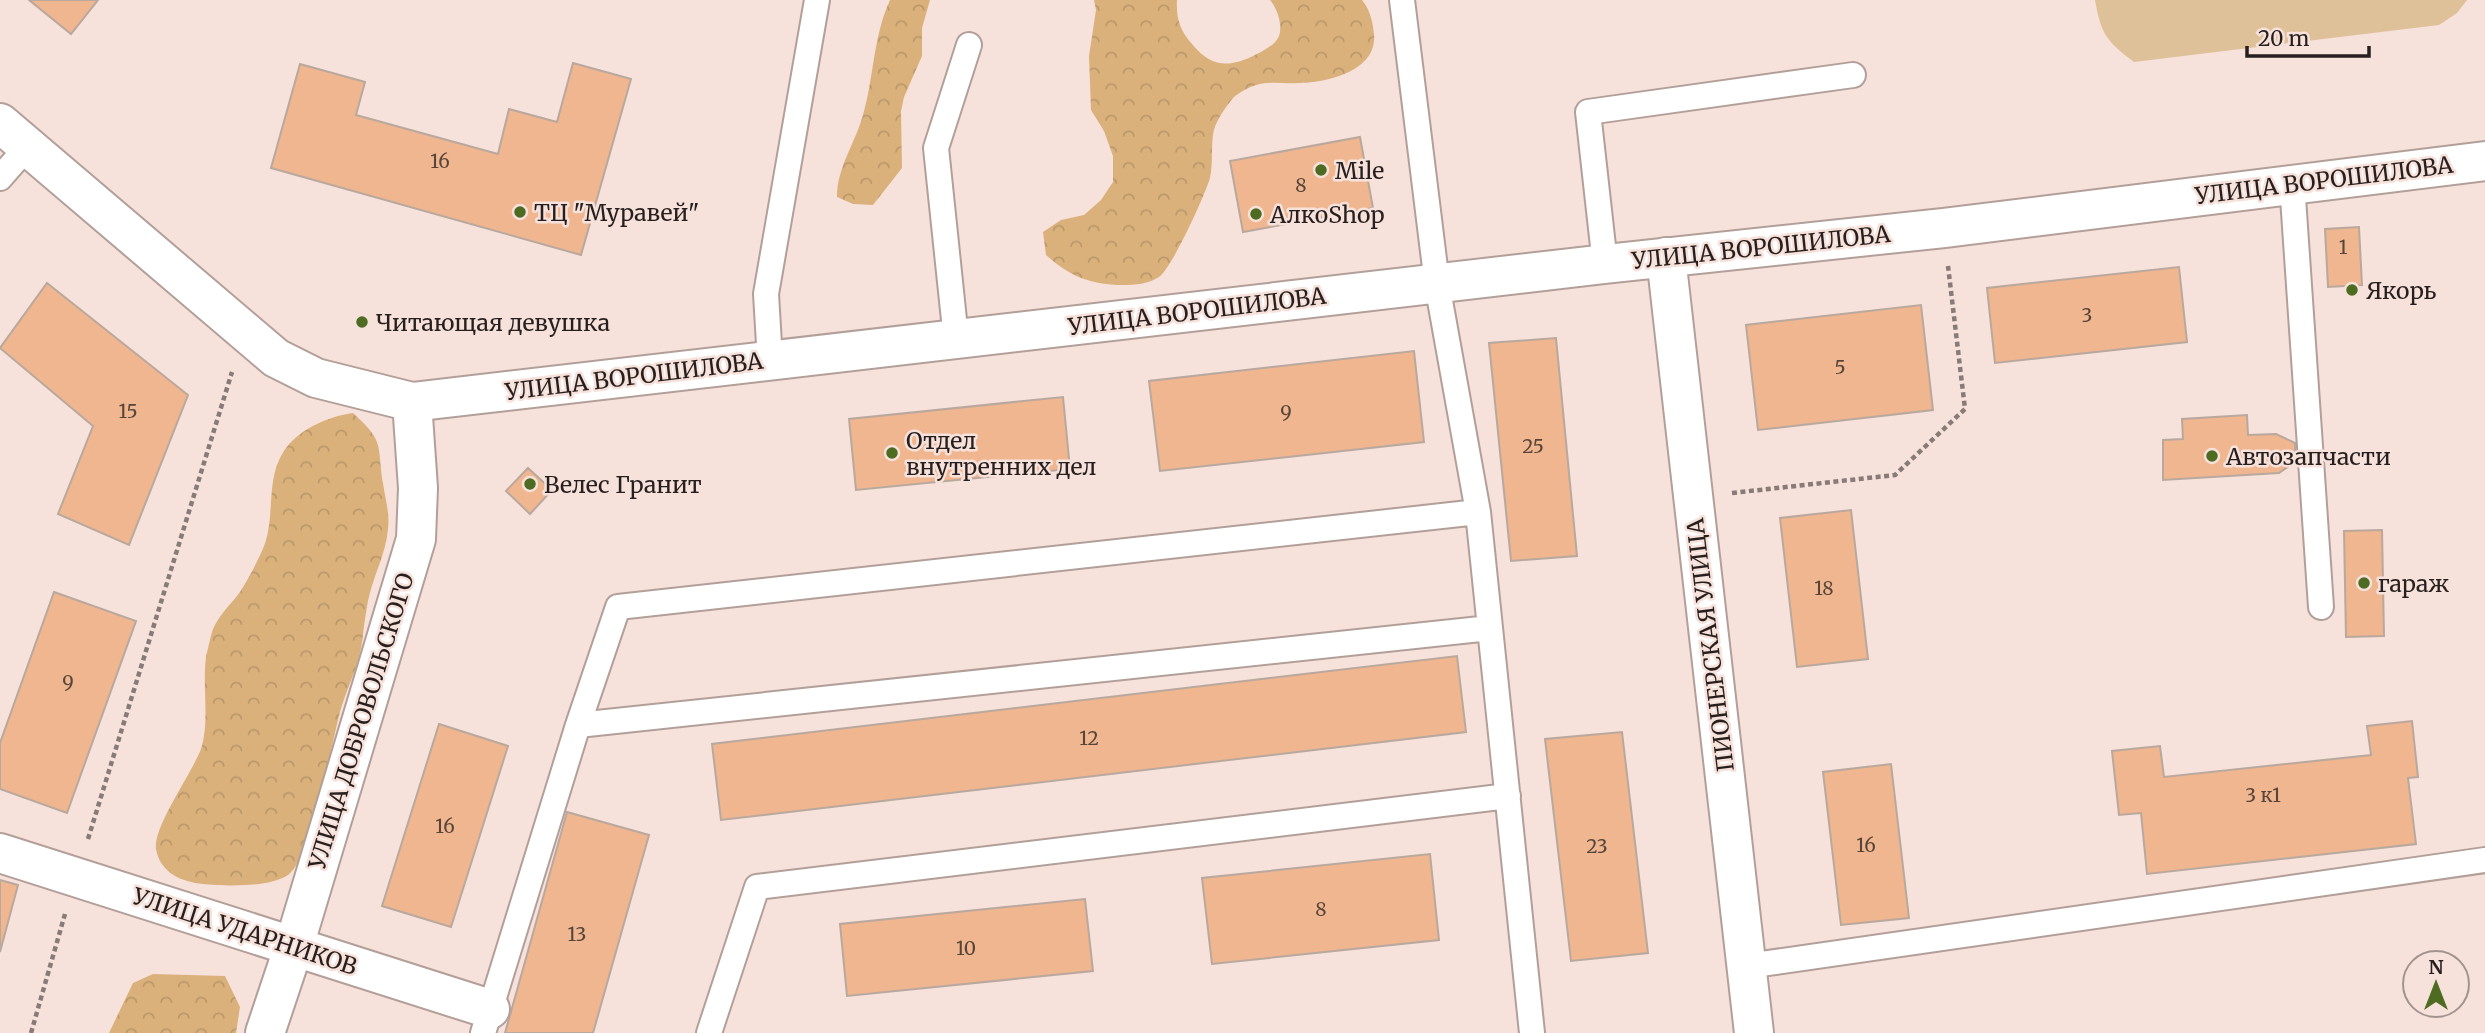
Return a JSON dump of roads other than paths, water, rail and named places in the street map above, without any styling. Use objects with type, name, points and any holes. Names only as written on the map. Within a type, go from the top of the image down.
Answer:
[{"type":"main road","name":"УЛИЦА ВОРОШИЛОВА","points":[[14,134],[276,358],[316,378],[412,402],[1666,257],[1944,228],[2485,161]]},
{"type":"main road","name":"ПИОНЕРСКАЯ УЛИЦА","points":[[1666,257],[1746,966],[1748,1032]]},
{"type":"main road","name":"УЛИЦА ДОБРОВОЛЬСКОГО","points":[[265,1033],[294,946],[416,539],[418,488],[412,402]]},
{"type":"main road","name":"УЛИЦА УДАРНИКОВ","points":[[0,853],[294,946],[487,1021]]},
{"type":"lane","points":[[770,361],[766,295],[817,0]]},
{"type":"lane","points":[[1402,0],[1437,284],[1478,512],[1532,1033]]},
{"type":"lane","points":[[956,339],[936,148],[969,45]]},
{"type":"lane","points":[[1605,264],[1588,112],[1853,75]]},
{"type":"lane","points":[[0,178],[14,134]]},
{"type":"lane","points":[[2292,183],[2321,607]]},
{"type":"lane","points":[[487,1021],[578,725],[618,607],[1478,512]]},
{"type":"lane","points":[[578,725],[1490,628]]},
{"type":"lane","points":[[709,1033],[757,887],[1508,796]]},
{"type":"lane","points":[[1746,966],[2485,860]]},
{"type":"place","name":"Mile","points":[[1321,170]]},
{"type":"place","name":"ТЦ \"Муравей\"","points":[[520,212]]},
{"type":"place","name":"АлкоShop","points":[[1256,214]]},
{"type":"place","name":"Якорь","points":[[2352,290]]},
{"type":"place","name":"Читающая девушка","points":[[362,322]]},
{"type":"place","name":"Отдел внутренних дел","points":[[892,453]]},
{"type":"place","name":"Автозапчасти","points":[[2212,456]]},
{"type":"place","name":"Велес Гранит","points":[[530,484]]},
{"type":"place","name":"гараж","points":[[2364,583]]}]
